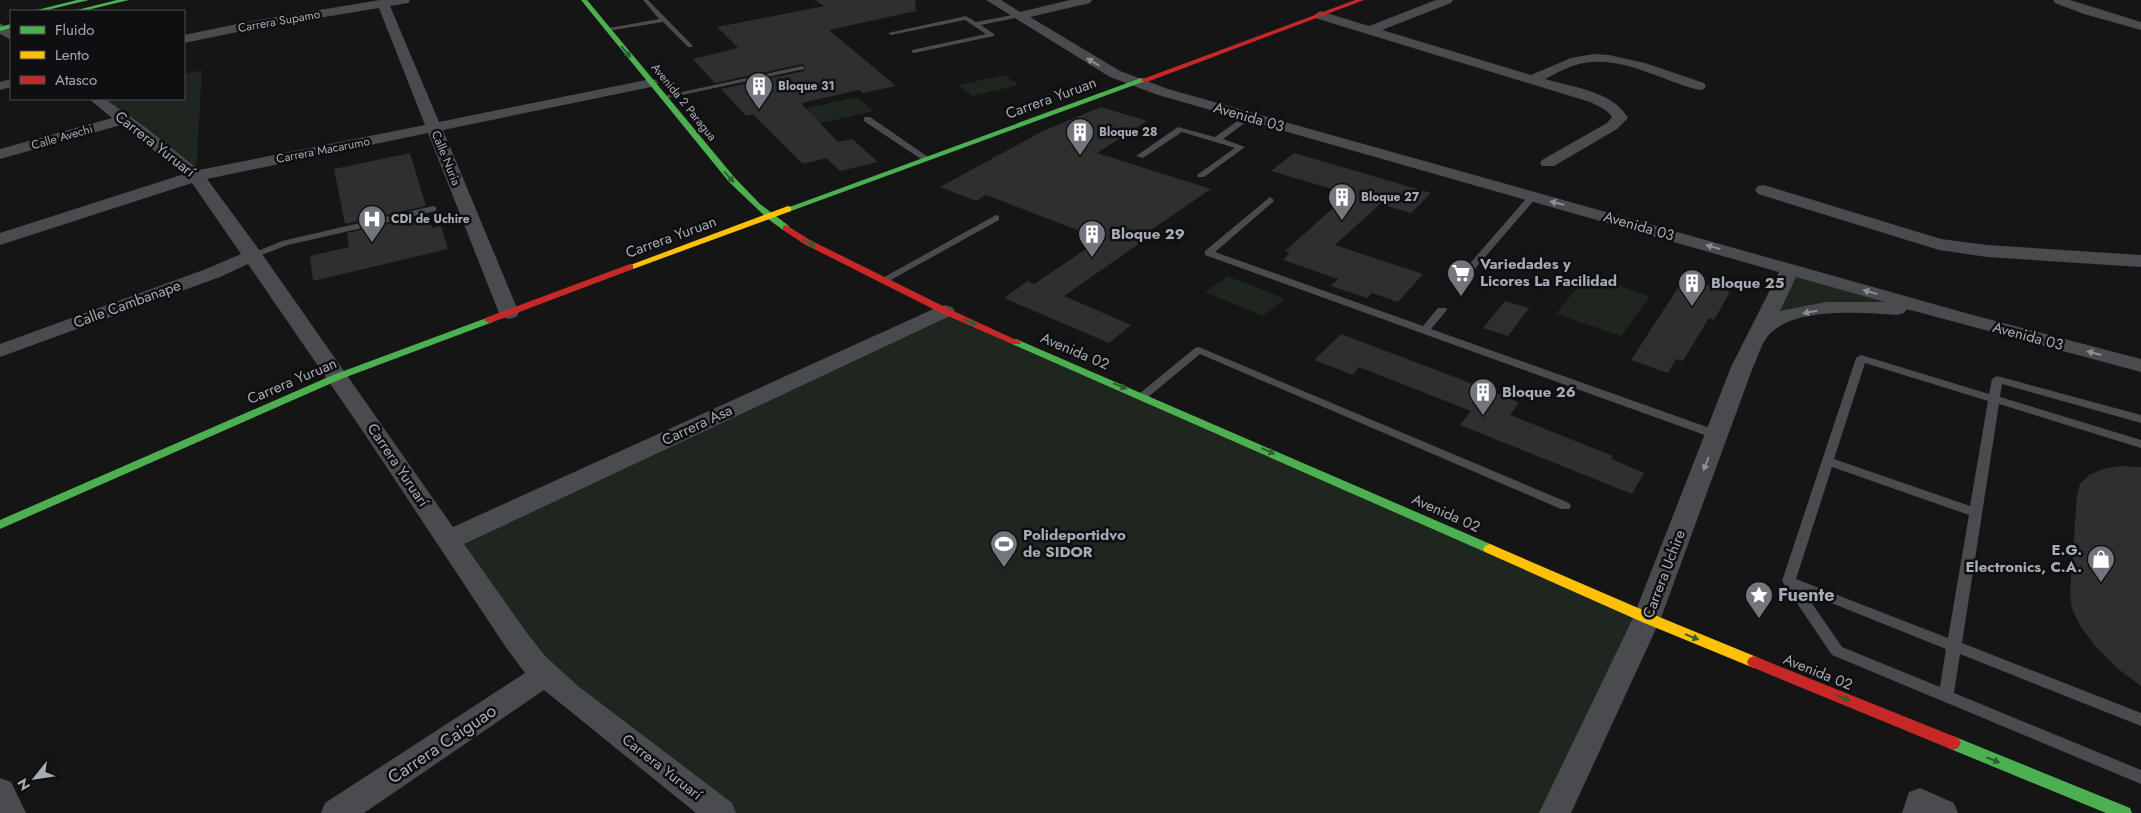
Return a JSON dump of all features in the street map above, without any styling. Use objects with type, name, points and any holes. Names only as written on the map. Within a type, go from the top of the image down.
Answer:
[{"type":"street","points":[[41,10],[86,0]]},
{"type":"street","points":[[81,10],[126,0]]},
{"type":"street","name":"Carrera Supamo","points":[[185,39],[252,25],[404,0]]},
{"type":"street","name":"Avenida 2 Paragua","points":[[584,0],[723,170],[768,216]]},
{"type":"street","name":"Avenida 03","points":[[992,0],[1098,65],[1137,83],[1249,117],[1962,318],[2141,366]]},
{"type":"street","points":[[1018,16],[1086,0]]},
{"type":"street","name":"Carrera Yuruan","points":[[0,524],[337,377],[768,216],[1361,0]]},
{"type":"street","points":[[1370,30],[1447,0]]},
{"type":"street","points":[[2059,0],[2088,11],[2141,26]]},
{"type":"street","name":"Calle Nuria","points":[[383,3],[508,313]]},
{"type":"street","points":[[1320,15],[1604,103],[1616,110],[1620,118],[1612,126],[1548,163]]},
{"type":"street","points":[[1531,80],[1578,60],[1595,58],[1623,63],[1699,86]]},
{"type":"street","name":"Carrera Macarumo","points":[[0,239],[196,176],[651,83]]},
{"type":"street","name":"Carrera Yuruarí","points":[[97,100],[196,176],[253,255],[517,641],[535,664],[568,694],[720,813]]},
{"type":"street","name":"Calle Avechi","points":[[0,154],[124,119]]},
{"type":"street","points":[[1764,190],[1939,244],[1987,251],[2141,262]]},
{"type":"street","name":"Avenida 02","points":[[768,216],[807,242],[945,311],[1647,618],[2124,813]]},
{"type":"street","name":"Calle Cambanape","points":[[0,351],[213,272],[253,255]]},
{"type":"street","name":"Carrera Uchire","points":[[1555,813],[1647,618],[1742,368],[1790,269]]},
{"type":"street","points":[[1761,331],[1775,321],[1795,314],[1824,309],[1862,307],[1898,309],[1962,318]]},
{"type":"street","name":"Carrera Asa","points":[[449,540],[945,311]]},
{"type":"street","name":"Carrera Caiguao","points":[[337,813],[546,674]]},
{"type":"street","points":[[0,792],[10,813]]},
{"type":"street","points":[[1918,813],[1920,802],[1942,813]]},
{"type":"lane","points":[[645,1],[690,46]]},
{"type":"lane","points":[[975,24],[1018,16]]},
{"type":"lane","points":[[890,33],[966,18],[992,35],[914,51]]},
{"type":"lane","points":[[609,30],[664,20]]},
{"type":"lane","points":[[663,97],[802,68]]},
{"type":"lane","points":[[1216,140],[1249,117]]},
{"type":"lane","points":[[866,119],[927,159]]},
{"type":"lane","points":[[1140,156],[1180,129],[1240,147],[1201,175]]},
{"type":"lane","points":[[1462,277],[1533,196]]},
{"type":"lane","points":[[1270,200],[1208,253],[1717,435]]},
{"type":"lane","points":[[253,255],[285,243],[433,209]]},
{"type":"lane","points":[[884,280],[996,218]]},
{"type":"lane","points":[[1424,331],[1442,310]]},
{"type":"lane","points":[[1143,396],[1199,350],[1565,506]]},
{"type":"lane","points":[[1789,581],[1861,358],[2141,444]]},
{"type":"lane","points":[[1946,696],[1997,379],[2141,419]]},
{"type":"lane","points":[[1828,461],[1976,513]]},
{"type":"lane","points":[[1789,581],[2141,720]]},
{"type":"lane","points":[[1789,581],[1837,651],[2141,777]]},
{"type":"shaded area","points":[[202,70],[196,176],[97,100],[185,100],[185,74]]},
{"type":"shaded area","points":[[1004,75],[1019,85],[972,96],[958,85]]},
{"type":"shaded area","points":[[857,97],[873,111],[814,125],[799,110]]},
{"type":"shaded area","points":[[1790,269],[1962,318],[1898,309],[1862,307],[1775,321]]},
{"type":"shaded area","points":[[1587,275],[1650,296],[1621,336],[1556,314]]},
{"type":"shaded area","points":[[1227,276],[1285,299],[1263,316],[1205,292]]},
{"type":"shaded area","name":"Polideportidvo de SIDOR","points":[[945,311],[1642,613],[1550,813],[720,813],[568,694],[449,540]]},
{"type":"building","points":[[815,0],[915,0],[916,11],[829,30],[896,86],[863,93],[859,90],[801,103],[838,142],[852,139],[878,162],[840,171],[826,158],[803,164],[753,114],[746,116],[721,89],[804,71],[805,65],[802,64],[715,83],[693,59],[738,48],[717,27],[824,6]]},
{"type":"building","points":[[1101,107],[1147,121],[1097,153],[1211,189],[1148,232],[1153,234],[1064,296],[1131,325],[1109,343],[1004,298],[1028,281],[1034,284],[1101,239],[986,195],[976,201],[940,187],[1043,131]]},
{"type":"building","points":[[410,153],[426,206],[345,224],[334,169]]},
{"type":"building","name":"Bloque 27","points":[[1294,153],[1431,193],[1411,213],[1380,204],[1335,245],[1423,274],[1398,302],[1372,293],[1367,298],[1331,286],[1338,279],[1283,260],[1290,253],[1285,251],[1349,194],[1271,171]]},
{"type":"building","points":[[428,215],[432,228],[441,226],[448,249],[313,281],[310,256],[349,247],[347,233]]},
{"type":"building","name":"Bloque 25","points":[[1685,277],[1730,292],[1714,320],[1709,318],[1683,361],[1676,359],[1668,373],[1631,360]]},
{"type":"building","points":[[1505,301],[1529,308],[1508,336],[1483,328]]},
{"type":"building","name":"Bloque 26","points":[[1341,334],[1510,398],[1519,403],[1510,415],[1613,456],[1611,459],[1644,473],[1632,494],[1460,425],[1471,411],[1359,367],[1353,375],[1314,360]]},
{"type":"building","points":[[2121,466],[2141,467],[2141,686],[2117,668],[2096,647],[2081,627],[2072,609],[2070,593],[2077,495],[2080,484],[2089,475],[2103,469]]},
{"type":"traffic: fast","points":[[41,10],[86,0]]},
{"type":"traffic: fast","points":[[81,10],[126,0]]},
{"type":"traffic: fast","points":[[584,0],[732,180],[757,206],[786,228]]},
{"type":"traffic: fast","points":[[0,29],[10,26]]},
{"type":"traffic: fast","points":[[788,209],[1144,80]]},
{"type":"traffic: fast","points":[[0,525],[337,377],[489,320]]},
{"type":"traffic: fast","points":[[1016,342],[1490,549]]},
{"type":"traffic: fast","points":[[1953,743],[2124,813]]},
{"type":"traffic: slow","points":[[630,267],[788,209]]},
{"type":"traffic: slow","points":[[1490,549],[1647,618],[1754,662]]},
{"type":"traffic: jam","points":[[1144,80],[1361,0]]},
{"type":"traffic: jam","points":[[786,228],[807,242],[945,311],[1016,342]]},
{"type":"traffic: jam","points":[[489,320],[630,267]]},
{"type":"traffic: jam","points":[[1754,662],[1953,743]]},
{"type":"place","name":"Bloque 31","points":[[759,110]]},
{"type":"place","name":"Bloque 28","points":[[1080,156]]},
{"type":"place","name":"Bloque 27","points":[[1342,221]]},
{"type":"place","name":"CDI de Uchire","points":[[372,243]]},
{"type":"place","name":"Bloque 29","points":[[1092,258]]},
{"type":"place","name":"Variedades y Licores La Facilidad","points":[[1461,297]]},
{"type":"place","name":"Bloque 25","points":[[1692,307]]},
{"type":"place","name":"Bloque 26","points":[[1483,416]]},
{"type":"place","name":"Polideportidvo de SIDOR","points":[[1004,568]]},
{"type":"place","name":"E.G. Electronics, C.A.","points":[[2101,583]]},
{"type":"place","name":"Fuente","points":[[1759,619]]}]
